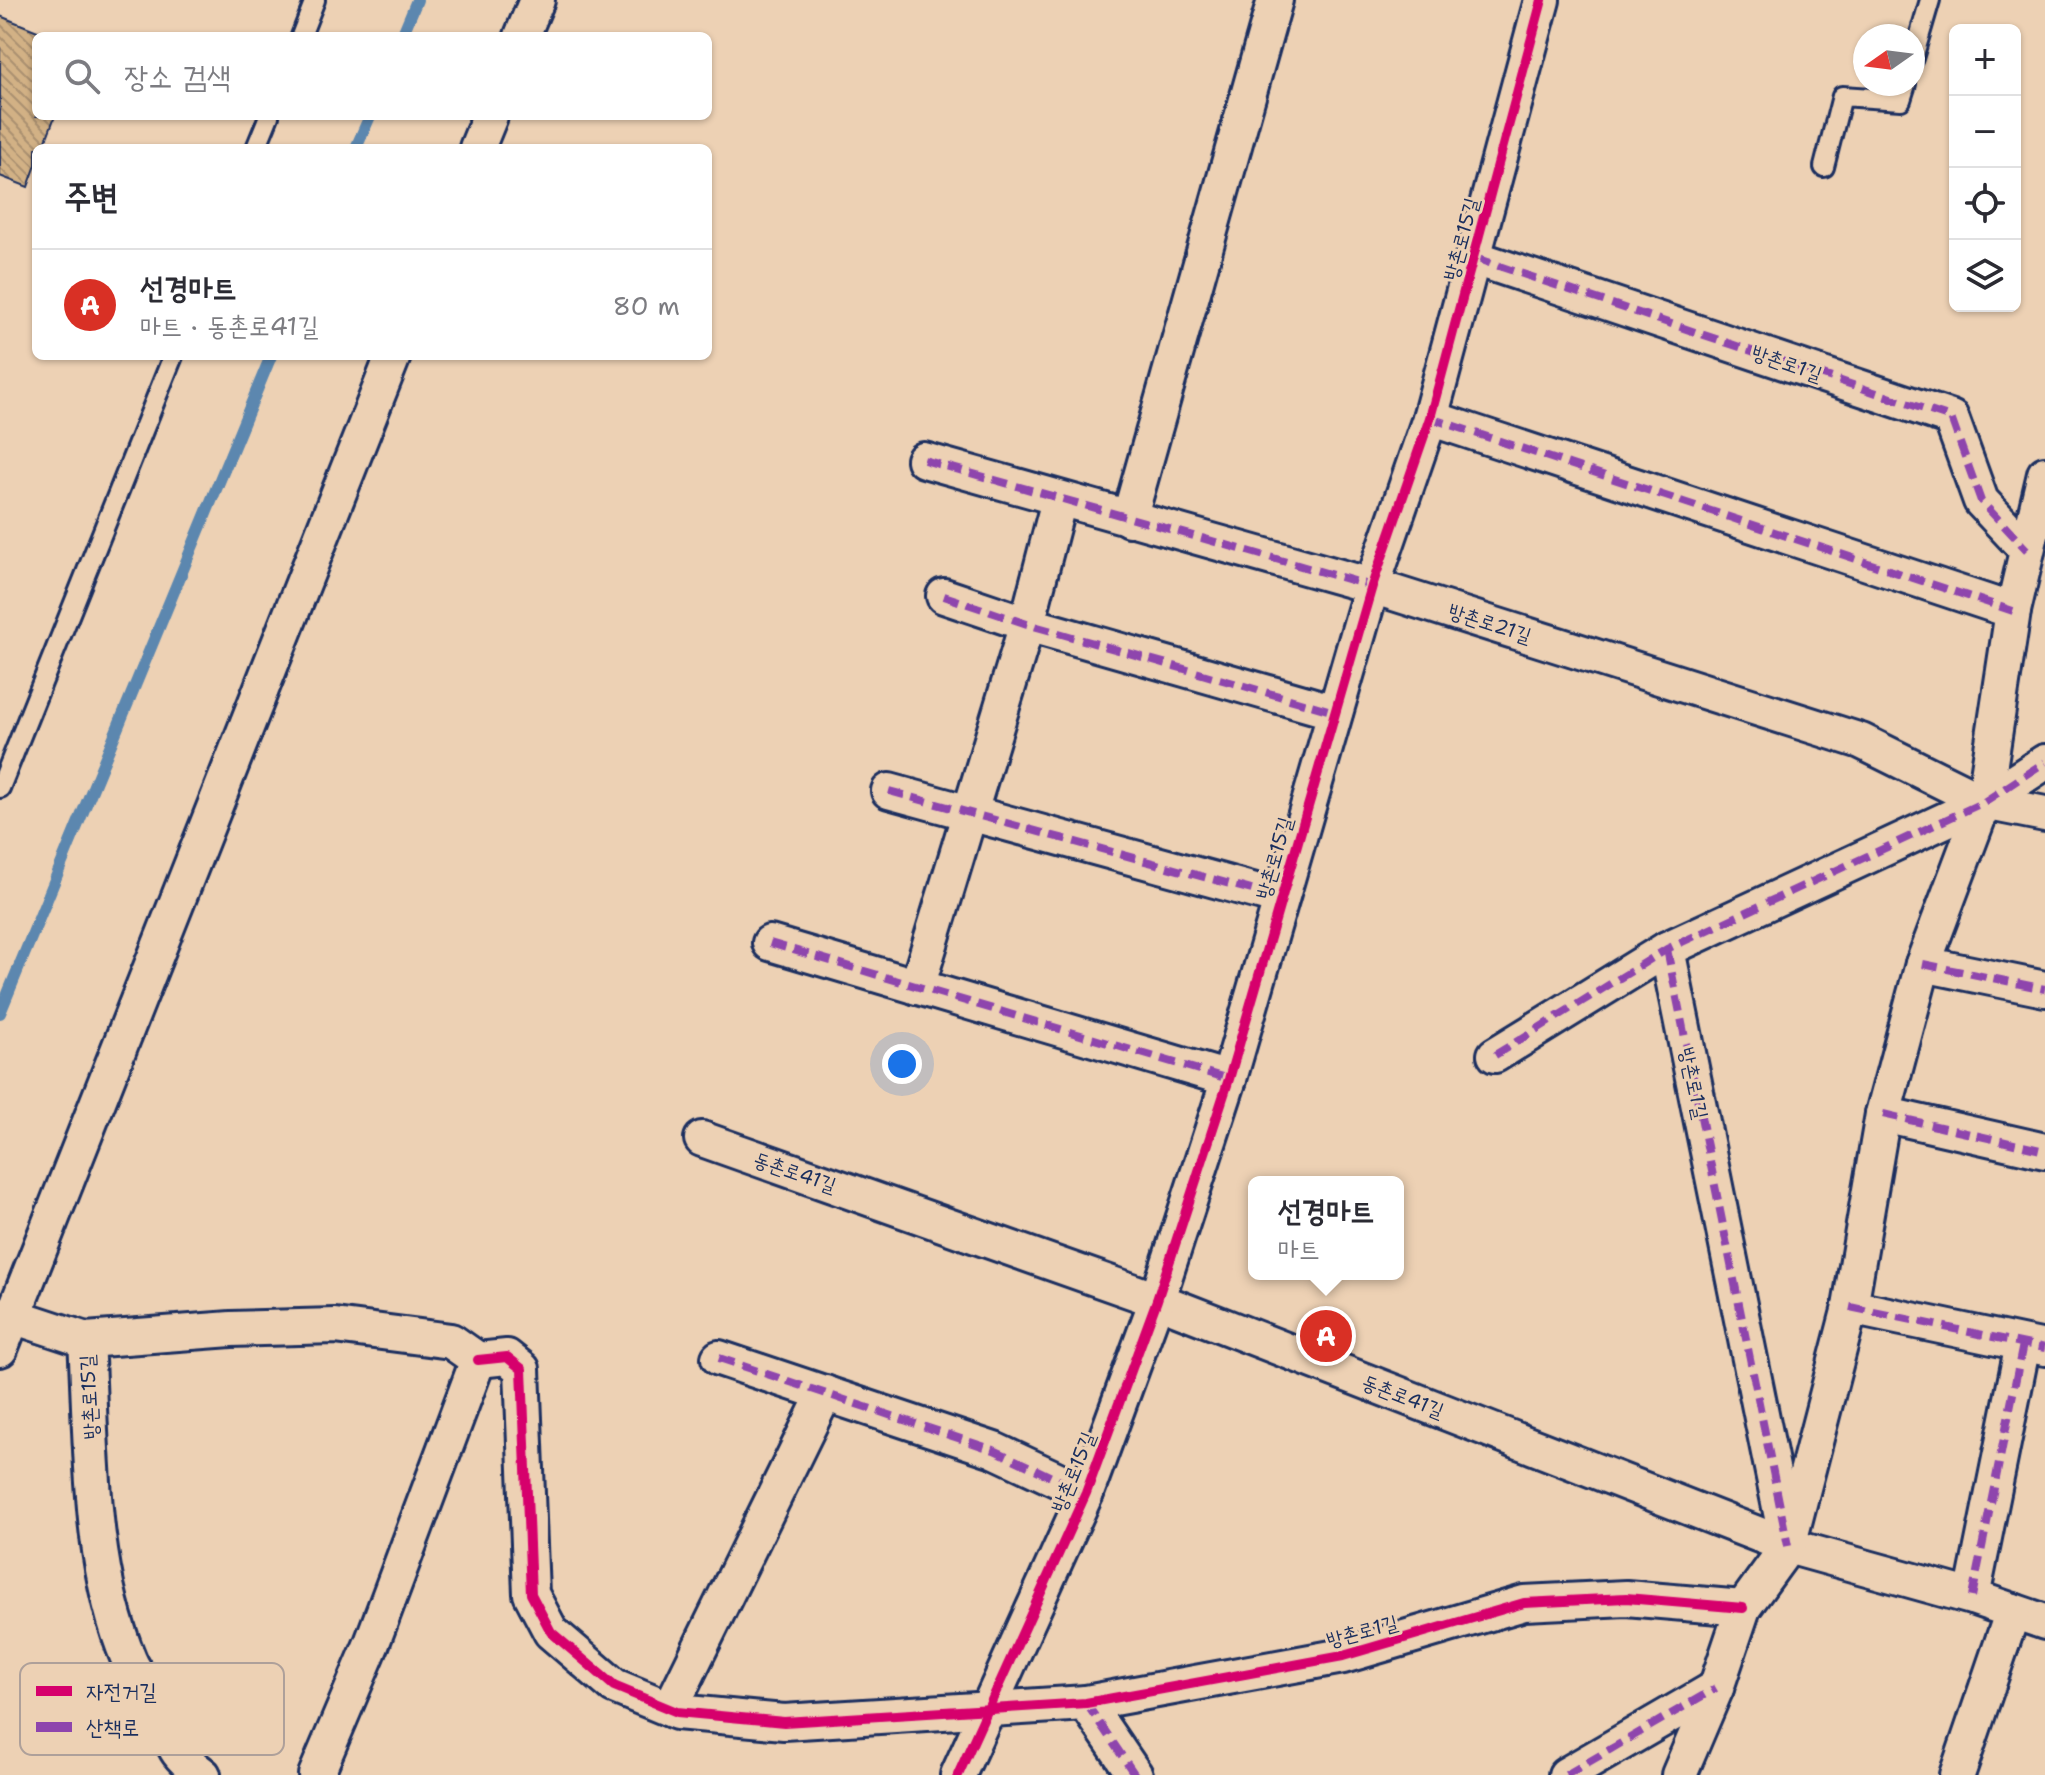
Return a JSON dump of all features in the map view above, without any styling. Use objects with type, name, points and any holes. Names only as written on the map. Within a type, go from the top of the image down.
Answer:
[{"type":"street","points":[[524,32],[537,0]]},
{"type":"street","points":[[1129,519],[1275,0]]},
{"type":"street","name":"방촌로15길","points":[[958,1775],[1086,1493],[1157,1300],[1229,1079],[1372,586],[1430,418],[1542,0]]},
{"type":"street","points":[[479,144],[488,120]]},
{"type":"street","name":"방촌로1길","points":[[1475,258],[1951,418],[1981,501],[2027,550]]},
{"type":"street","points":[[0,1349],[391,360]]},
{"type":"street","points":[[1430,418],[2013,611]]},
{"type":"street","name":"방촌로21길","points":[[924,460],[1372,586],[1861,741],[1984,802],[2045,814]]},
{"type":"street","points":[[1679,1775],[1716,1688],[1743,1608],[1788,1546],[1850,1307],[1883,1114],[1923,964],[1984,802],[2013,611],[2045,474]]},
{"type":"street","points":[[917,987],[967,812],[1027,624],[1059,500]]},
{"type":"street","points":[[944,596],[1027,624],[1335,712]]},
{"type":"street","points":[[1495,1055],[1667,949],[1984,802],[2045,762]]},
{"type":"street","name":"방촌로15길","points":[[889,791],[1281,898]]},
{"type":"street","points":[[770,943],[1229,1079]]},
{"type":"street","name":"방촌로1길","points":[[1667,949],[1788,1546]]},
{"type":"street","points":[[1923,964],[2045,989]]},
{"type":"street","points":[[1883,1114],[2045,1151]]},
{"type":"street","name":"동촌로41길","points":[[702,1139],[1157,1300],[1788,1546],[1972,1597],[2045,1622]]},
{"type":"street","points":[[1850,1307],[2034,1346],[1972,1597]]},
{"type":"street","points":[[13,1316],[86,1340]]},
{"type":"street","name":"방촌로15길","points":[[131,1663],[110,1606],[95,1494],[86,1340],[231,1329],[335,1326],[451,1341],[478,1360],[507,1357],[522,1369],[531,1594],[551,1632],[614,1686],[670,1709],[784,1722],[989,1709]]},
{"type":"street","name":"방촌로15길","points":[[719,1358],[994,1450],[1086,1493]]},
{"type":"street","points":[[316,1775],[372,1643],[478,1360]]},
{"type":"street","points":[[670,1709],[825,1393]]},
{"type":"street","name":"방촌로1길","points":[[989,1709],[1086,1703],[1343,1656],[1524,1603],[1626,1598],[1743,1608]]},
{"type":"street","points":[[1957,1775],[2013,1611]]},
{"type":"street","points":[[1566,1775],[1716,1688]]},
{"type":"street","points":[[1086,1703],[1135,1775]]},
{"type":"street","name":"방촌로15길","points":[[177,1755],[203,1775]]},
{"type":"lane","points":[[303,32],[315,0]]},
{"type":"lane","points":[[1923,24],[1930,0]]},
{"type":"lane","points":[[1824,167],[1842,96],[1901,100],[1902,96]]},
{"type":"lane","points":[[258,144],[267,120]]},
{"type":"lane","points":[[0,788],[171,360]]},
{"type":"building","points":[[0,16],[40,32],[32,32],[32,120],[54,120],[44,144],[32,144],[32,176],[28,187],[0,176]]},
{"type":"waterway","points":[[404,32],[417,0]]},
{"type":"waterway","points":[[358,144],[368,120]]},
{"type":"waterway","points":[[0,1013],[269,360]]},
{"type":"marked path","points":[[1475,258],[1951,418],[1981,501],[2027,550]]},
{"type":"marked path","points":[[1430,418],[2013,611]]},
{"type":"marked path","points":[[924,460],[1372,586]]},
{"type":"marked path","points":[[944,596],[1027,624],[1335,712]]},
{"type":"marked path","points":[[1495,1055],[1667,949],[1984,802],[2045,762]]},
{"type":"marked path","points":[[889,791],[1281,898]]},
{"type":"marked path","points":[[770,943],[1229,1079]]},
{"type":"marked path","points":[[1667,949],[1788,1546]]},
{"type":"marked path","points":[[1923,964],[2045,989]]},
{"type":"marked path","points":[[1883,1114],[2045,1151]]},
{"type":"marked path","points":[[1850,1307],[2045,1348]]},
{"type":"marked path","points":[[1972,1597],[2023,1344]]},
{"type":"marked path","points":[[719,1358],[994,1450],[1086,1493]]},
{"type":"marked path","points":[[1566,1775],[1716,1688]]},
{"type":"marked path","points":[[1086,1703],[1135,1775]]},
{"type":"cycle path","points":[[958,1775],[1086,1493],[1157,1300],[1229,1079],[1372,586],[1430,418],[1542,0]]},
{"type":"cycle path","points":[[478,1360],[507,1357],[522,1369],[531,1594],[551,1632],[614,1686],[677,1712],[784,1722],[1086,1703],[1343,1656],[1524,1603],[1626,1598],[1743,1608]]},
{"type":"place","name":"선경마트","points":[[1326,1336]]}]
